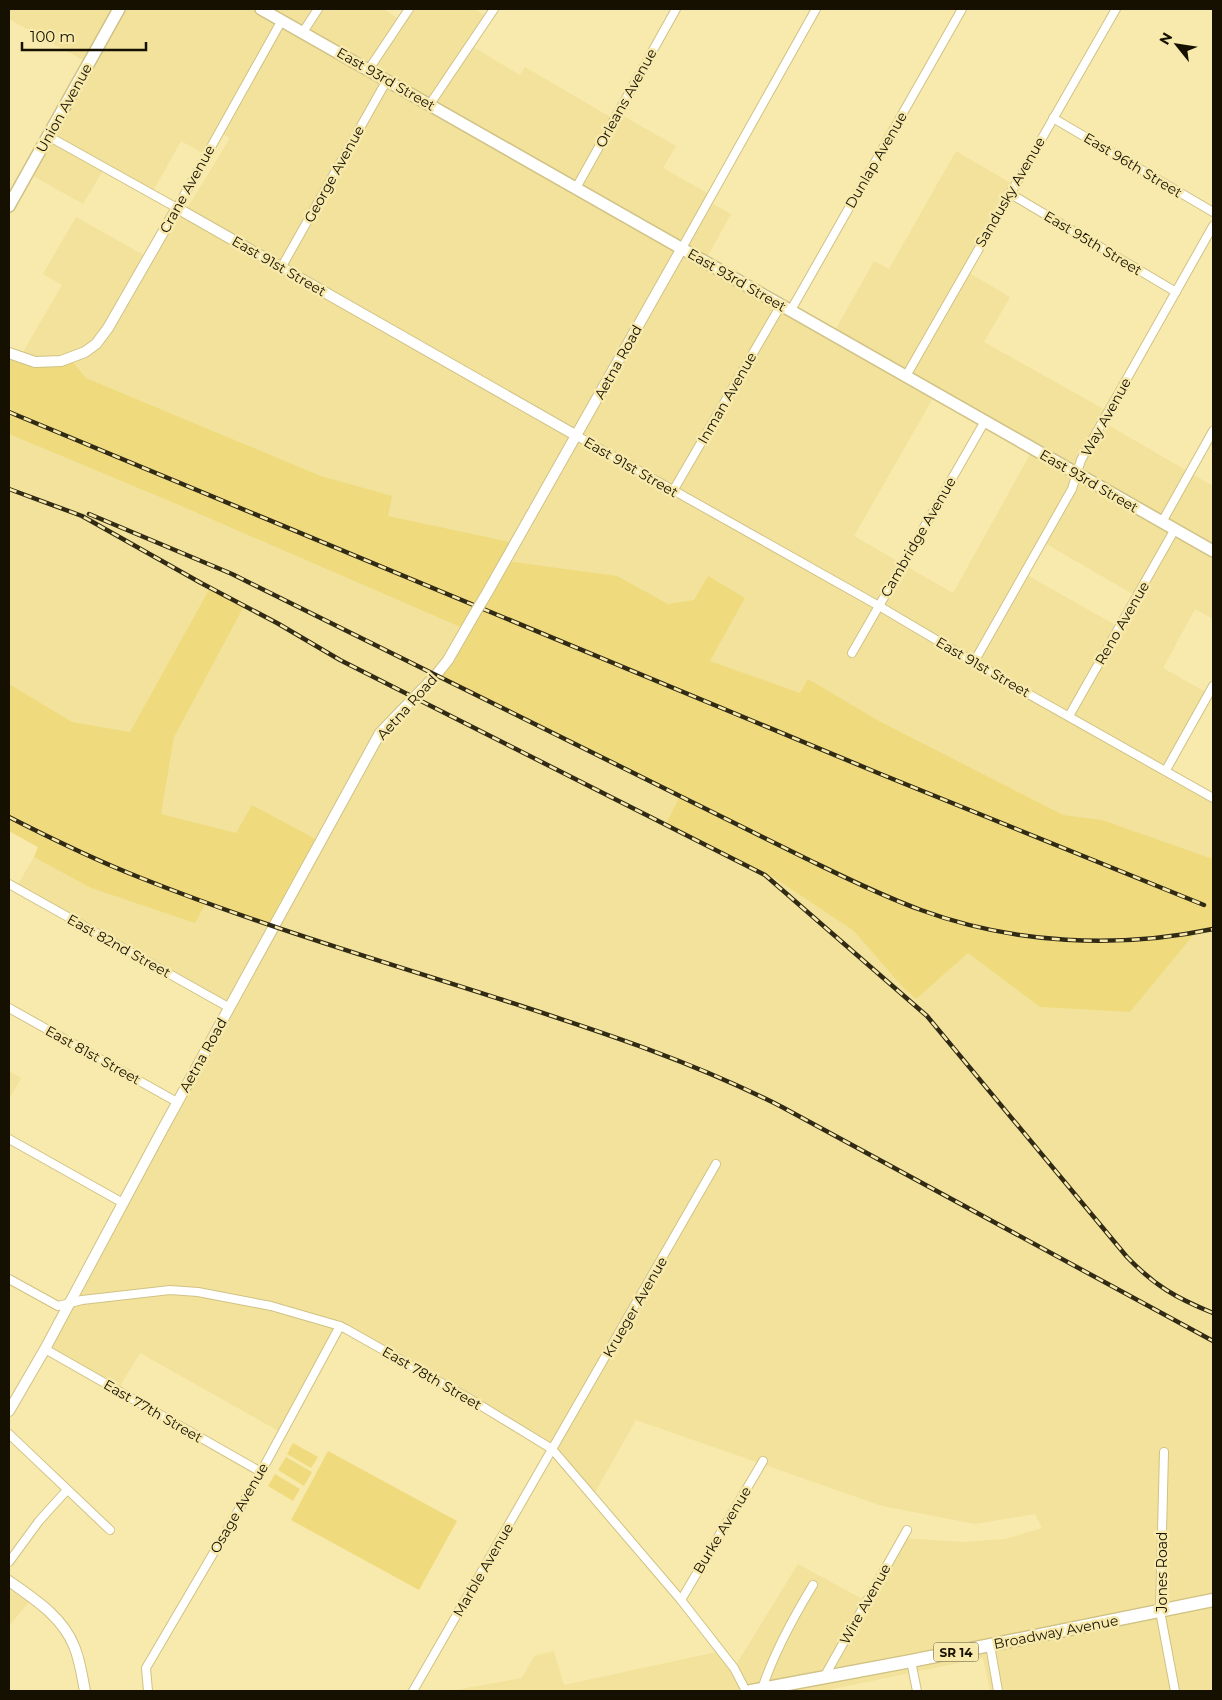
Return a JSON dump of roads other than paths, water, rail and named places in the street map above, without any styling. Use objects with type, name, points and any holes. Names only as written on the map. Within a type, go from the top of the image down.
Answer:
[{"type":"main road","name":"Union Avenue","points":[[9,206],[119,9]]},
{"type":"main road","name":"East 93rd Street","points":[[261,9],[1213,552]]},
{"type":"main road","name":"Broadway Avenue","points":[[756,1690],[990,1646],[1213,1600]]},
{"type":"street","points":[[303,32],[318,9]]},
{"type":"street","points":[[369,69],[409,9]]},
{"type":"street","points":[[430,104],[494,9]]},
{"type":"street","name":"Orleans Avenue","points":[[576,188],[676,9]]},
{"type":"street","name":"Aetna Road","points":[[9,1411],[45,1349],[122,1203],[380,733],[448,660],[577,436],[816,9]]},
{"type":"street","name":"Dunlap Avenue","points":[[786,308],[962,9]]},
{"type":"street","name":"Sandusky Avenue","points":[[906,376],[1116,9]]},
{"type":"street","name":"Crane Avenue","points":[[9,353],[36,362],[61,361],[85,352],[96,344],[108,328],[177,208],[282,20]]},
{"type":"street","name":"George Avenue","points":[[281,268],[387,80]]},
{"type":"street","name":"East 96th Street","points":[[1053,118],[1213,212]]},
{"type":"street","name":"East 91st Street","points":[[48,136],[879,606],[1213,798]]},
{"type":"street","name":"East 95th Street","points":[[1009,193],[1176,292]]},
{"type":"street","name":"Way Avenue","points":[[974,662],[1072,489],[1082,460],[1213,226]]},
{"type":"street","name":"Inman Avenue","points":[[673,491],[786,308]]},
{"type":"street","name":"Cambridge Avenue","points":[[852,653],[985,421]]},
{"type":"street","points":[[1162,522],[1213,431]]},
{"type":"street","name":"Reno Avenue","points":[[1068,716],[1174,529]]},
{"type":"street","points":[[1166,770],[1213,686]]},
{"type":"street","name":"East 82nd Street","points":[[9,884],[230,1008]]},
{"type":"street","name":"East 81st Street","points":[[9,1008],[178,1102]]},
{"type":"street","points":[[9,1139],[122,1203]]},
{"type":"street","name":"Krueger Avenue","points":[[552,1449],[716,1164]]},
{"type":"street","name":"East 78th Street","points":[[9,1279],[58,1306],[82,1300],[170,1290],[198,1292],[271,1306],[340,1326],[470,1399],[552,1449],[681,1600],[734,1668],[746,1691]]},
{"type":"street","name":"Osage Avenue","points":[[148,1691],[146,1668],[261,1472],[340,1326]]},
{"type":"street","name":"East 77th Street","points":[[45,1349],[261,1472]]},
{"type":"street","points":[[9,1434],[110,1530]]},
{"type":"street","name":"Marble Avenue","points":[[413,1691],[552,1449]]},
{"type":"street","name":"Jones Road","points":[[1164,1452],[1160,1611],[1175,1691]]},
{"type":"street","name":"Burke Avenue","points":[[681,1600],[763,1461]]},
{"type":"street","points":[[9,1562],[39,1521],[67,1490]]},
{"type":"street","name":"Wire Avenue","points":[[823,1678],[907,1530]]},
{"type":"street","points":[[9,1581],[43,1606],[64,1626],[74,1646],[85,1691]]},
{"type":"street","points":[[756,1690],[767,1673],[793,1618],[813,1585]]},
{"type":"street","points":[[990,1646],[998,1691]]},
{"type":"street","points":[[911,1661],[917,1691]]},
{"type":"railway","points":[[9,412],[878,773],[1204,905]]},
{"type":"railway","points":[[9,489],[82,516],[277,623],[340,660],[765,875],[927,1016],[1137,1267],[1157,1284],[1188,1302],[1213,1313]]},
{"type":"railway","points":[[89,514],[232,574],[807,859],[906,905],[992,930],[1066,940],[1140,939],[1213,929]]},
{"type":"railway","points":[[9,817],[107,864],[185,895],[321,942],[609,1035],[714,1075],[782,1107],[1213,1341]]}]
